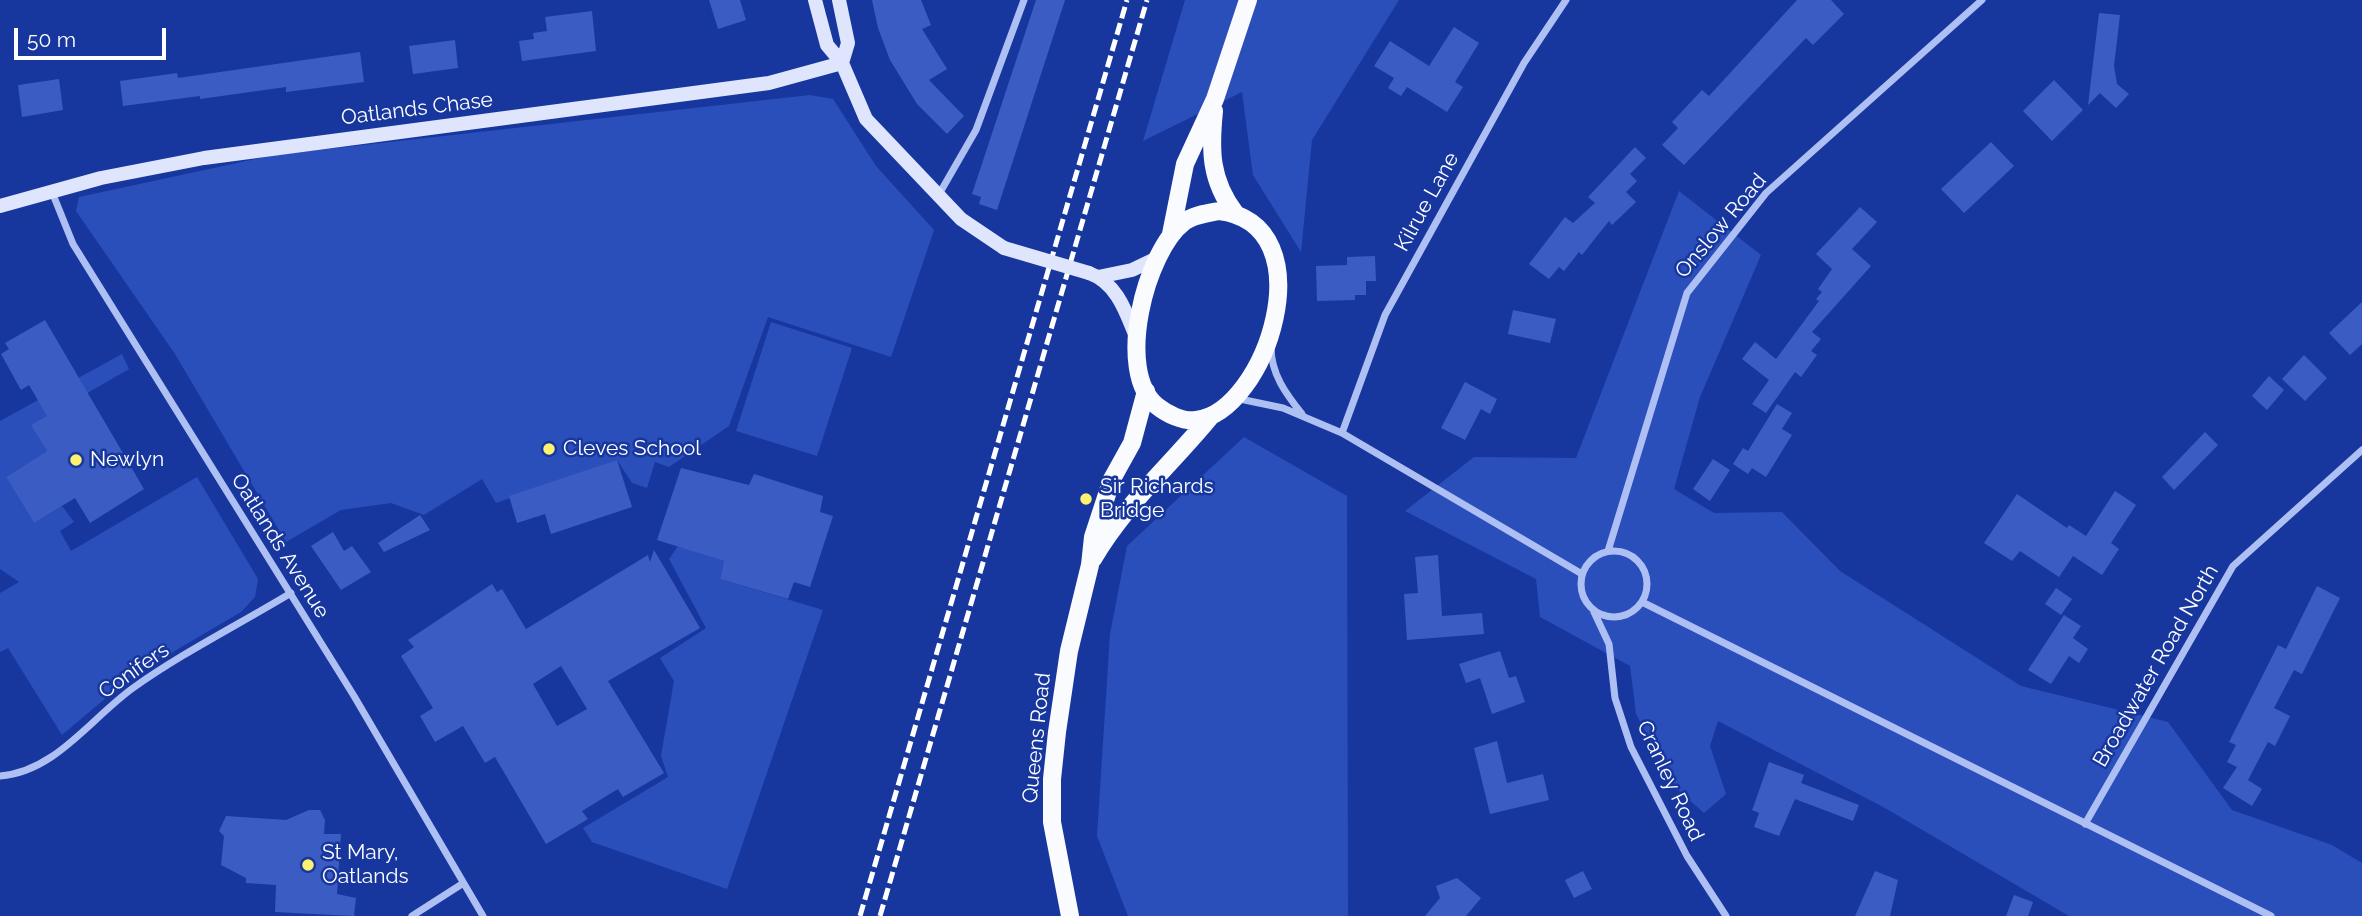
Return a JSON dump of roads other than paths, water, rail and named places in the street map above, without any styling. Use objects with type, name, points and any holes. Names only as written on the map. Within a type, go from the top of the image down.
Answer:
[{"type":"main road","points":[[1171,234],[1185,164],[1215,99],[1248,0]]},
{"type":"main road","points":[[1215,99],[1210,146],[1212,171],[1224,199],[1235,213]]},
{"type":"main road","points":[[1219,211],[1235,213],[1252,222],[1265,236],[1278,260],[1271,336],[1254,369],[1233,398],[1211,416],[1195,421],[1179,418],[1154,404],[1140,374],[1136,337],[1140,313],[1157,258],[1171,234],[1185,220],[1200,215],[1219,211]]},
{"type":"main road","name":"Queens Road","points":[[1070,916],[1052,822],[1052,779],[1069,651],[1103,501],[1132,443],[1146,391]]},
{"type":"main road","name":"Queens Road","points":[[1090,565],[1123,512],[1181,453],[1211,416]]},
{"type":"street","points":[[815,0],[827,45],[842,63],[866,119],[937,197],[979,234],[1004,248],[1094,275],[1132,270],[1157,258]]},
{"type":"street","points":[[839,0],[848,43],[842,63]]},
{"type":"street","points":[[937,197],[976,130],[1024,0]]},
{"type":"street","name":"Kilrue Lane","points":[[1342,433],[1385,315],[1524,63],[1566,0]]},
{"type":"street","name":"Onslow Road","points":[[1608,551],[1687,293],[1766,193],[1982,0]]},
{"type":"street","name":"Oatlands Chase","points":[[0,206],[101,178],[204,158],[769,83],[842,63]]},
{"type":"street","name":"Oatlands Avenue","points":[[52,192],[73,244],[290,593],[483,916]]},
{"type":"street","points":[[1094,275],[1121,299],[1136,337]]},
{"type":"street","points":[[1271,336],[1271,362],[1278,380],[1301,414]]},
{"type":"street","points":[[1233,398],[1301,414],[1342,433],[1582,574]]},
{"type":"street","name":"Broadwater Road North","points":[[2085,824],[2233,566],[2362,450]]},
{"type":"street","points":[[1608,551],[1622,551],[1641,564],[1647,586],[1642,602],[1628,614],[1617,617],[1594,612],[1583,597],[1582,574],[1597,555],[1608,551]]},
{"type":"street","name":"Conifers","points":[[0,776],[18,774],[45,761],[132,688],[290,593]]},
{"type":"street","points":[[1642,602],[2272,916]]},
{"type":"street","name":"Cranley Road","points":[[1594,612],[1609,644],[1615,698],[1631,747],[1687,856],[1726,916]]},
{"type":"street","points":[[412,916],[462,884]]},
{"type":"railway","points":[[860,916],[1127,0]]},
{"type":"railway","points":[[880,916],[1147,0]]},
{"type":"place","name":"Cleves School","points":[[549,449]]},
{"type":"place","name":"Newlyn","points":[[76,460]]},
{"type":"place","name":"Sir Richards Bridge","points":[[1086,499]]},
{"type":"place","name":"St Mary, Oatlands","points":[[308,865]]}]
